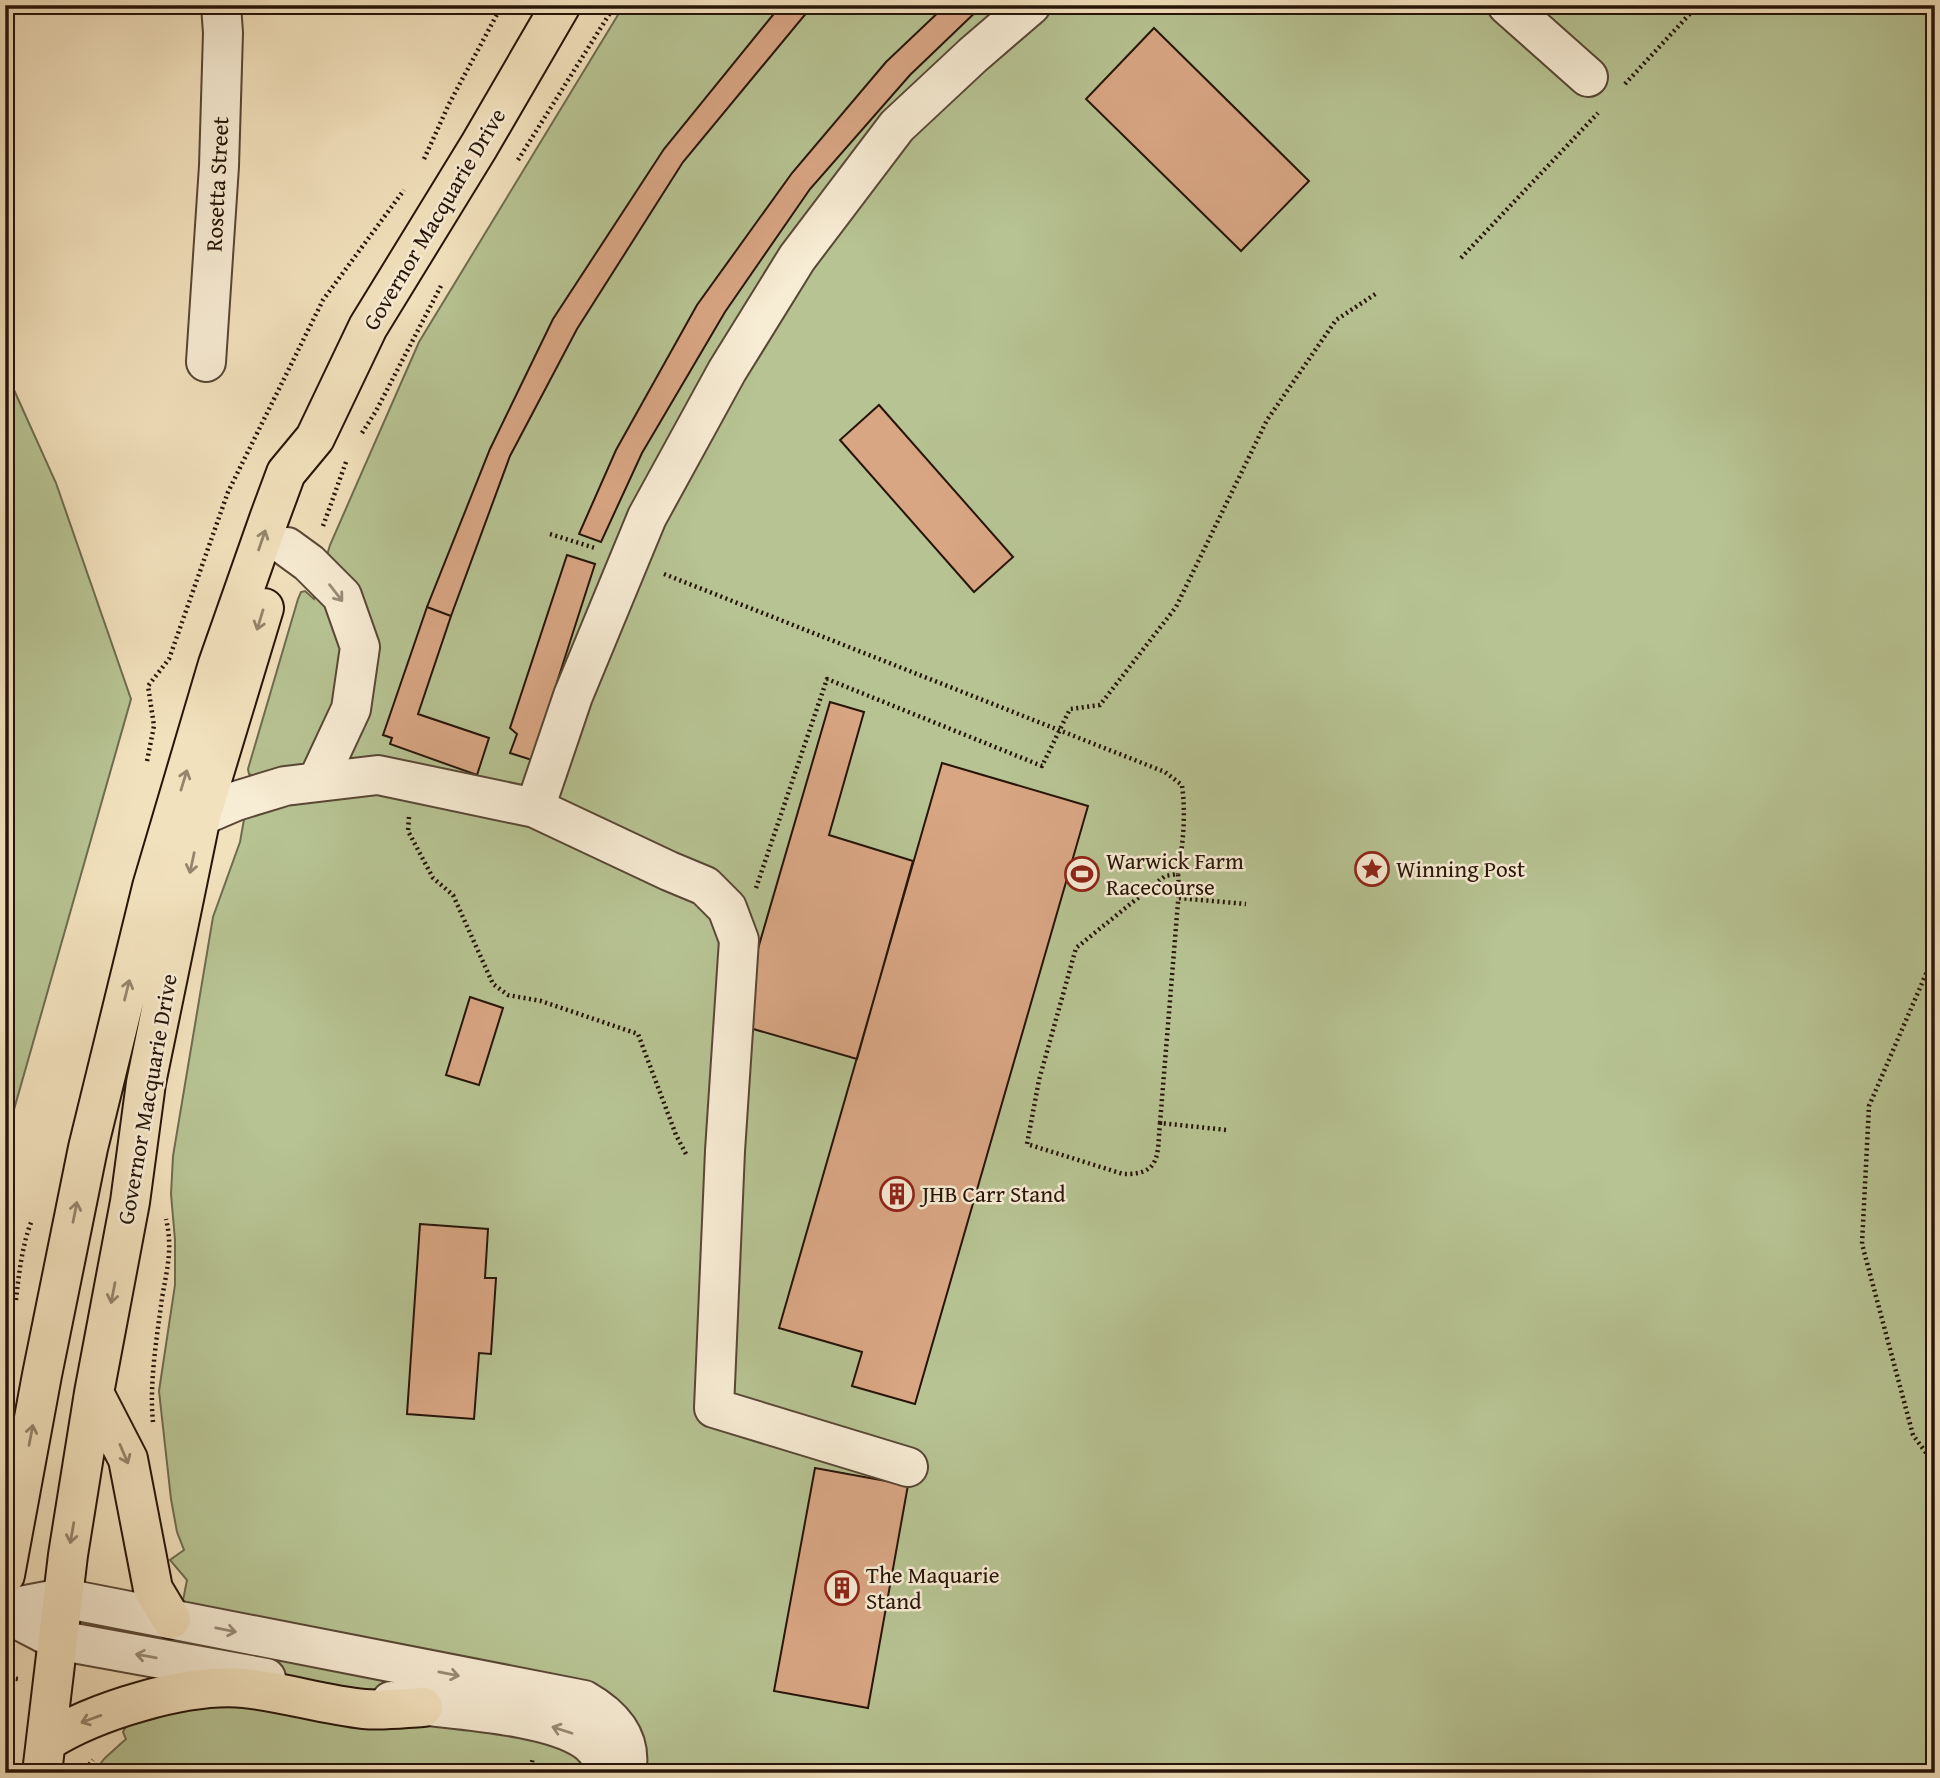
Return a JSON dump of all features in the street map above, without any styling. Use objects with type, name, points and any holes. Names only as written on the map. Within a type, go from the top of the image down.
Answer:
[{"type":"main road","name":"Governor Macquarie Drive","points":[[5,1575],[88,1148],[152,887],[218,664],[269,519],[286,473],[315,438],[368,327],[479,146],[561,5]]},
{"type":"main road","name":"Governor Macquarie Drive","points":[[44,1757],[68,1555],[94,1393],[130,1202],[146,1083],[201,816],[267,600],[308,481],[315,438]]},
{"type":"main road","points":[[94,1393],[128,1459],[153,1589],[172,1619]]},
{"type":"main road","points":[[44,1757],[69,1726],[108,1712],[194,1690],[243,1688],[366,1710],[423,1707]]},
{"type":"lane","name":"Rosetta Street","points":[[206,362],[219,166],[223,33],[221,5]]},
{"type":"lane","points":[[535,807],[573,696],[647,517],[727,371],[797,258],[897,126],[1031,5]]},
{"type":"lane","points":[[1507,5],[1605,90]]},
{"type":"lane","points":[[287,547],[309,563],[342,596],[360,647],[351,709],[317,782]]},
{"type":"lane","points":[[201,816],[236,800],[285,786],[378,775],[535,807],[705,886],[727,908],[738,940],[725,1151],[714,1408],[908,1466]]},
{"type":"lane","points":[[5,1611],[63,1598],[584,1700],[605,1712],[618,1728],[626,1747],[626,1773]]},
{"type":"lane","points":[[5,1611],[57,1640],[423,1707],[544,1724],[573,1733],[597,1749],[613,1773]]},
{"type":"path","points":[[1461,258],[1605,90],[1698,5]]},
{"type":"path","points":[[738,940],[827,679],[1042,766],[1061,731],[1069,709],[1100,705],[1176,607],[1267,420],[1336,320],[1377,293]]},
{"type":"path","points":[[550,534],[606,551]]},
{"type":"path","points":[[660,573],[1165,772],[1182,785],[1185,831],[1178,874],[1179,898],[1156,1161],[1149,1171],[1139,1175],[1123,1174],[1027,1144],[1039,1080],[1076,948],[1166,876],[1178,874]]},
{"type":"path","points":[[409,781],[408,831],[433,878],[453,895],[493,984],[508,995],[541,1001],[638,1034],[676,1135],[688,1158]]},
{"type":"path","points":[[1179,898],[1246,904]]},
{"type":"path","points":[[1935,953],[1869,1106],[1862,1244],[1913,1435],[1935,1465]]},
{"type":"path","points":[[1160,1123],[1227,1130]]},
{"type":"green space","name":"Warwick Farm Racecourse","points":[[624,5],[1935,5],[1935,1773],[93,1773],[126,1739],[123,1732],[126,1726],[160,1717],[187,1580],[170,1560],[184,1550],[177,1532],[171,1499],[159,1391],[175,1285],[171,1194],[173,1156],[213,917],[240,842],[256,777],[249,774],[248,769],[298,599],[301,592],[305,591],[314,599],[330,545],[419,342]]},
{"type":"green space","points":[[5,370],[56,483],[131,699],[5,1141]]},
{"type":"building","points":[[781,5],[813,5],[683,162],[577,329],[510,456],[451,616],[427,607],[490,449],[553,319],[664,149]]},
{"type":"building","points":[[946,5],[983,5],[910,75],[810,189],[725,312],[642,453],[601,542],[579,534],[616,450],[697,305],[792,173],[886,62]]},
{"type":"building","points":[[1154,28],[1309,181],[1241,251],[1086,99]]},
{"type":"building","points":[[879,405],[1013,557],[974,592],[840,440]]},
{"type":"building","points":[[567,555],[595,564],[532,760],[510,753],[517,734],[510,728]]},
{"type":"building","points":[[427,607],[451,616],[418,714],[489,738],[477,775],[390,744],[392,738],[383,735]]},
{"type":"building","points":[[830,702],[864,712],[829,835],[913,861],[857,1059],[736,1024]]},
{"type":"building","name":"JHB Carr Stand","points":[[942,763],[1088,806],[915,1404],[852,1386],[862,1352],[779,1328]]},
{"type":"building","points":[[470,997],[503,1008],[479,1085],[446,1075]]},
{"type":"building","points":[[420,1224],[488,1229],[485,1278],[496,1278],[491,1354],[479,1353],[474,1419],[407,1414]]},
{"type":"building","name":"The Maquarie Stand","points":[[815,1468],[908,1485],[868,1708],[774,1691]]},
{"type":"place","name":"Winning Post","points":[[1372,869]]},
{"type":"place","name":"Warwick Farm Racecourse","points":[[1082,874]]},
{"type":"place","name":"JHB Carr Stand","points":[[897,1194]]},
{"type":"place","name":"The Maquarie Stand","points":[[842,1588]]}]
